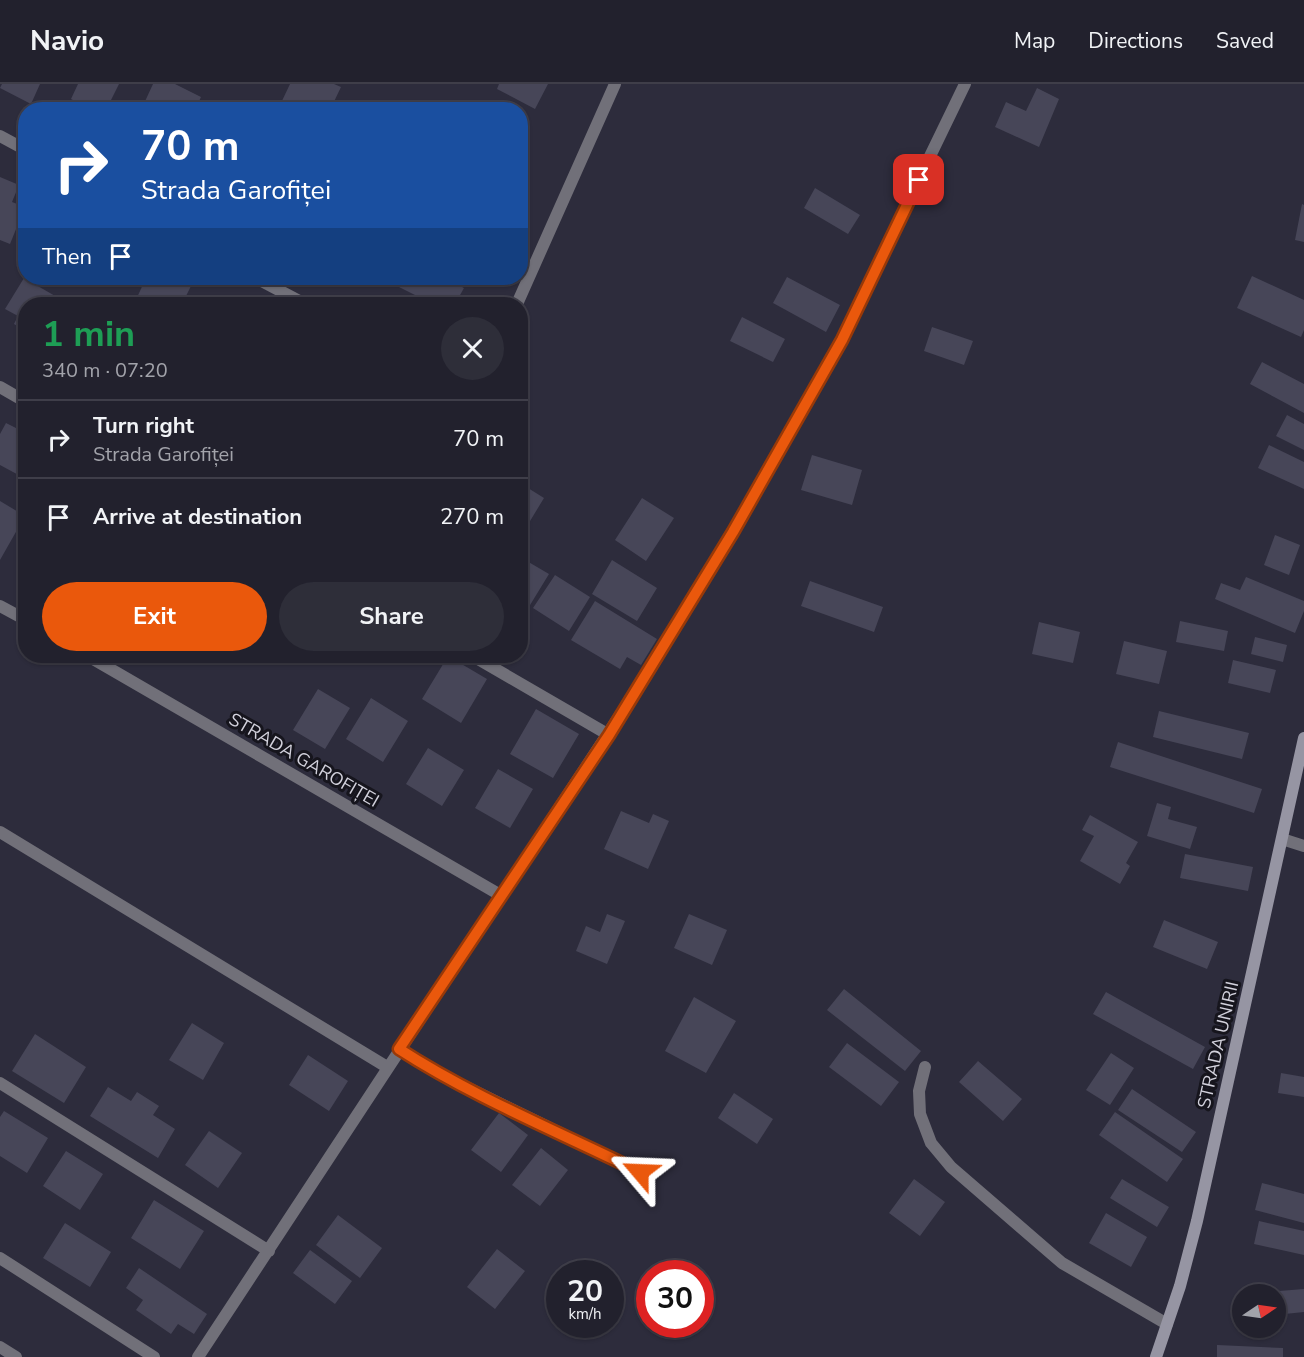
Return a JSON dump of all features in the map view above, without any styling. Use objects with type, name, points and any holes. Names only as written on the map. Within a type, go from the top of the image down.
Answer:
[{"type":"main road","name":"STRADA UNIRII","points":[[1156,1357],[1197,1221],[1304,738]]},
{"type":"street","points":[[528,279],[615,84]]},
{"type":"street","points":[[198,1357],[387,1067],[609,735],[733,532],[842,340],[965,84]]},
{"type":"street","points":[[0,136],[18,146]]},
{"type":"street","points":[[269,285],[291,297]]},
{"type":"street","points":[[0,387],[18,397]]},
{"type":"street","points":[[0,606],[18,616]]},
{"type":"street","name":"STRADA GAROFIȚEI","points":[[100,663],[502,896]]},
{"type":"street","points":[[485,663],[609,735]]},
{"type":"street","points":[[0,832],[387,1067]]},
{"type":"street","points":[[1282,839],[1304,846]]},
{"type":"street","points":[[399,1049],[423,1065],[458,1083],[640,1172]]},
{"type":"street","points":[[925,1067],[919,1090],[920,1114],[931,1143],[951,1167],[1062,1263],[1167,1324]]},
{"type":"street","points":[[0,1083],[269,1251]]},
{"type":"street","points":[[0,1258],[154,1357]]},
{"type":"street","points":[[0,1347],[16,1357]]},
{"type":"building","points":[[2,84],[40,84],[32,102],[27,102],[0,88]]},
{"type":"building","points":[[78,84],[119,84],[110,102],[76,102],[71,99]]},
{"type":"building","points":[[153,84],[175,84],[201,97],[199,102],[145,102]]},
{"type":"building","points":[[290,84],[334,84],[341,87],[334,102],[281,102]]},
{"type":"building","points":[[499,84],[548,84],[535,109],[528,105],[528,102],[522,102],[497,89]]},
{"type":"building","points":[[1037,88],[1059,99],[1039,147],[995,127],[1006,102],[1026,111]]},
{"type":"building","points":[[0,177],[18,185],[12,202],[18,204],[18,224],[10,244],[0,240]]},
{"type":"building","points":[[815,188],[860,215],[848,234],[804,208]]},
{"type":"building","points":[[1302,204],[1304,205],[1304,242],[1295,240]]},
{"type":"building","points":[[1252,276],[1304,300],[1304,330],[1301,337],[1237,308]]},
{"type":"building","points":[[787,277],[840,305],[826,332],[773,303]]},
{"type":"building","points":[[20,285],[36,285],[57,297],[18,297],[18,316],[5,309]]},
{"type":"building","points":[[143,285],[192,285],[186,297],[137,297]]},
{"type":"building","points":[[400,285],[458,285],[464,288],[459,297],[419,297],[399,287]]},
{"type":"building","points":[[742,317],[785,339],[773,362],[730,341]]},
{"type":"building","points":[[932,327],[973,341],[964,365],[924,351]]},
{"type":"building","points":[[1262,362],[1304,384],[1304,413],[1250,384]]},
{"type":"building","points":[[1287,415],[1304,424],[1304,450],[1276,436]]},
{"type":"building","points":[[6,423],[18,429],[18,475],[0,465],[0,434]]},
{"type":"building","points":[[1269,445],[1304,462],[1304,489],[1258,468]]},
{"type":"building","points":[[812,455],[862,470],[852,505],[801,490]]},
{"type":"building","points":[[528,488],[544,498],[528,524]]},
{"type":"building","points":[[642,498],[674,518],[646,561],[615,540]]},
{"type":"building","points":[[0,501],[18,512],[18,528],[0,560]]},
{"type":"building","points":[[1275,535],[1300,545],[1289,575],[1264,565]]},
{"type":"building","points":[[612,560],[657,588],[637,621],[592,594]]},
{"type":"building","points":[[528,562],[549,574],[528,608]]},
{"type":"building","points":[[555,575],[590,597],[569,631],[533,608]]},
{"type":"building","points":[[1246,577],[1304,601],[1304,611],[1295,633],[1215,599],[1221,583],[1240,590]]},
{"type":"building","points":[[810,581],[883,607],[874,632],[801,606]]},
{"type":"building","points":[[595,601],[657,639],[641,665],[627,657],[620,669],[571,640]]},
{"type":"building","points":[[1180,621],[1228,631],[1224,651],[1176,642]]},
{"type":"building","points":[[1039,622],[1080,632],[1073,663],[1032,654]]},
{"type":"building","points":[[1255,637],[1287,645],[1283,662],[1251,654]]},
{"type":"building","points":[[1124,641],[1167,651],[1159,684],[1116,674]]},
{"type":"building","points":[[1233,660],[1276,670],[1270,693],[1228,683]]},
{"type":"building","points":[[444,663],[460,663],[487,679],[461,723],[422,699]]},
{"type":"building","points":[[318,689],[350,708],[325,749],[293,730]]},
{"type":"building","points":[[371,698],[408,721],[383,762],[346,739]]},
{"type":"building","points":[[536,709],[579,734],[553,778],[510,754]]},
{"type":"building","points":[[1159,711],[1249,733],[1242,759],[1153,737]]},
{"type":"building","points":[[1118,742],[1262,789],[1254,813],[1110,767]]},
{"type":"building","points":[[428,748],[464,770],[442,806],[406,784]]},
{"type":"building","points":[[498,769],[533,789],[510,828],[475,808]]},
{"type":"building","points":[[1157,803],[1171,807],[1168,819],[1197,827],[1190,849],[1147,836]]},
{"type":"building","points":[[621,811],[649,823],[653,814],[669,821],[648,869],[604,849]]},
{"type":"building","points":[[1090,815],[1138,842],[1126,863],[1130,866],[1120,884],[1080,861],[1094,836],[1082,830]]},
{"type":"building","points":[[1185,854],[1253,867],[1248,891],[1180,878]]},
{"type":"building","points":[[607,914],[625,921],[607,964],[576,951],[586,926],[600,932]]},
{"type":"building","points":[[689,914],[727,930],[712,965],[674,948]]},
{"type":"building","points":[[1164,920],[1218,942],[1207,969],[1153,947]]},
{"type":"building","points":[[844,989],[921,1051],[905,1071],[827,1010]]},
{"type":"building","points":[[1106,992],[1205,1047],[1193,1069],[1093,1014]]},
{"type":"building","points":[[694,997],[736,1021],[706,1073],[665,1051]]},
{"type":"building","points":[[192,1023],[224,1043],[203,1080],[169,1060]]},
{"type":"building","points":[[35,1034],[86,1067],[64,1103],[12,1071]]},
{"type":"building","points":[[847,1043],[899,1082],[881,1106],[829,1067]]},
{"type":"building","points":[[1111,1053],[1134,1068],[1110,1105],[1086,1090]]},
{"type":"building","points":[[308,1055],[348,1081],[329,1111],[289,1085]]},
{"type":"building","points":[[978,1061],[1022,1099],[1003,1121],[959,1082]]},
{"type":"building","points":[[1281,1073],[1304,1077],[1304,1097],[1278,1093]]},
{"type":"building","points":[[108,1087],[131,1101],[137,1092],[159,1106],[153,1115],[175,1129],[158,1158],[90,1116]]},
{"type":"building","points":[[1132,1089],[1196,1132],[1182,1152],[1118,1110]]},
{"type":"building","points":[[734,1093],[773,1119],[757,1144],[718,1118]]},
{"type":"building","points":[[4,1111],[48,1138],[27,1173],[0,1156],[0,1117]]},
{"type":"building","points":[[1115,1112],[1183,1159],[1167,1182],[1099,1135]]},
{"type":"building","points":[[499,1113],[528,1135],[501,1172],[471,1150]]},
{"type":"building","points":[[209,1131],[242,1153],[218,1188],[185,1165]]},
{"type":"building","points":[[541,1148],[568,1170],[540,1206],[512,1185]]},
{"type":"building","points":[[66,1151],[103,1174],[80,1210],[43,1186]]},
{"type":"building","points":[[914,1179],[945,1202],[920,1236],[889,1213]]},
{"type":"building","points":[[1122,1179],[1169,1207],[1157,1227],[1110,1198]]},
{"type":"building","points":[[1262,1183],[1304,1194],[1304,1223],[1255,1210]]},
{"type":"building","points":[[154,1200],[204,1231],[180,1269],[131,1238]]},
{"type":"building","points":[[1106,1213],[1147,1237],[1131,1267],[1089,1243]]},
{"type":"building","points":[[338,1215],[382,1248],[360,1278],[316,1245]]},
{"type":"building","points":[[1259,1221],[1304,1231],[1304,1255],[1254,1244]]},
{"type":"building","points":[[65,1223],[111,1252],[90,1287],[43,1258]]},
{"type":"building","points":[[497,1249],[525,1271],[495,1309],[467,1287]]},
{"type":"building","points":[[310,1250],[352,1281],[335,1304],[293,1273]]},
{"type":"building","points":[[139,1268],[207,1314],[194,1334],[178,1324],[171,1334],[136,1310],[143,1300],[126,1288]]},
{"type":"building","points":[[1304,1289],[1304,1312],[1286,1314],[1286,1290]]},
{"type":"building","points":[[1217,1345],[1283,1348],[1283,1357],[1217,1357]]},
{"type":"route","points":[[640,1172],[458,1083],[423,1065],[399,1049],[609,735],[733,532],[842,340],[919,180]]}]
